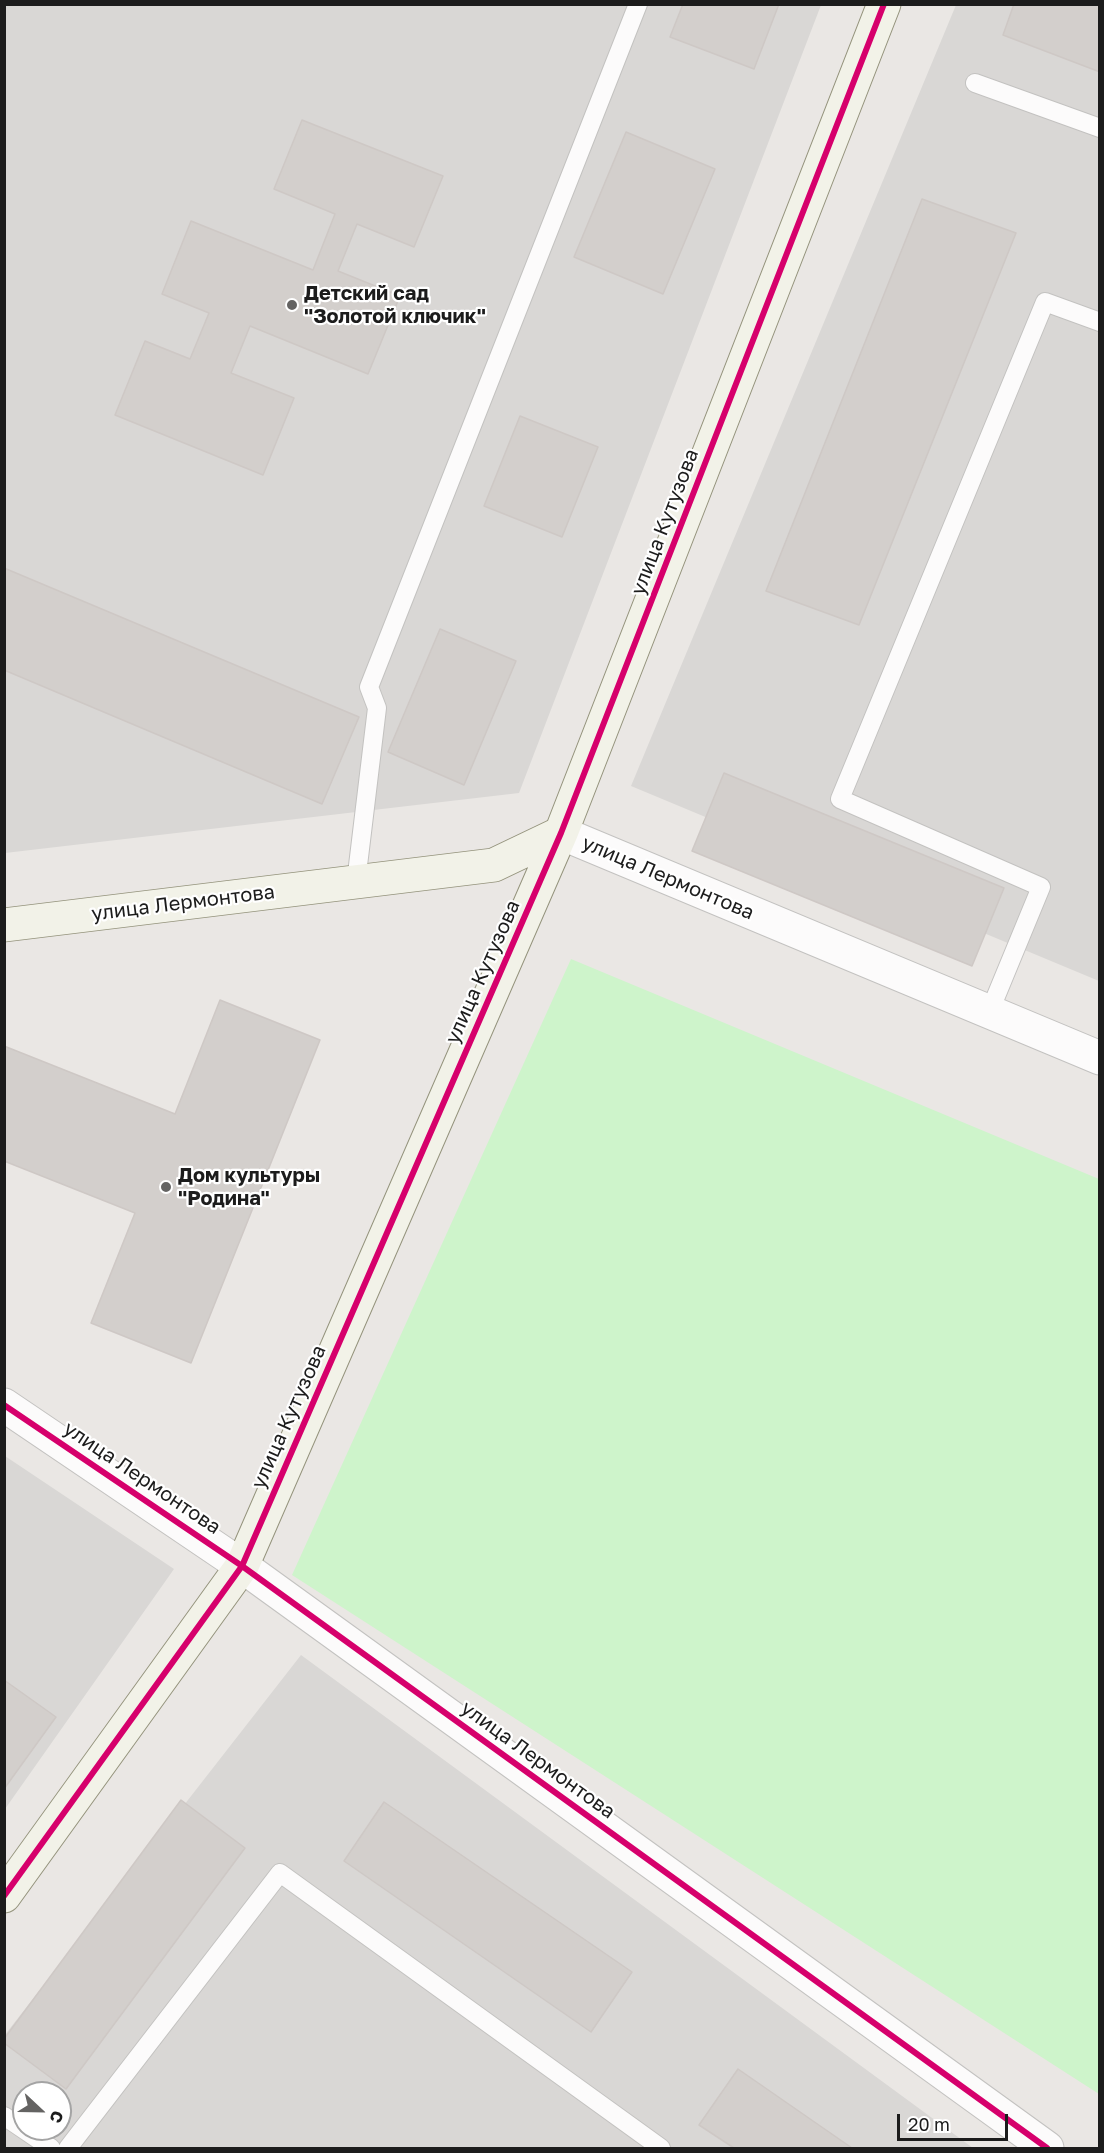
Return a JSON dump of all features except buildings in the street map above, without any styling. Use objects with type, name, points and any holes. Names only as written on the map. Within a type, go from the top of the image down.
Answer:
[{"type":"street","name":"улица Кутузова","points":[[4,1896],[243,1566],[561,833],[885,4]]},
{"type":"street","name":"улица Лермонтова","points":[[4,925],[494,865],[561,833],[1100,1058]]},
{"type":"street","name":"улица Лермонтова","points":[[4,1405],[243,1566],[1047,2148]]},
{"type":"lane","points":[[356,882],[378,708],[369,687],[638,4]]},
{"type":"lane","points":[[975,83],[1100,128]]},
{"type":"lane","points":[[989,1013],[1041,887],[840,799],[1045,302],[1100,322]]},
{"type":"lane","points":[[68,2148],[280,1873],[661,2148]]},
{"type":"lane","points":[[4,2116],[51,2148]]},
{"type":"shaded area","points":[[4,5],[821,5],[519,793],[5,853]]},
{"type":"shaded area","points":[[956,5],[1099,5],[1099,981],[631,786]]},
{"type":"shaded area","points":[[5,1456],[174,1569],[5,1809]]},
{"type":"shaded area","points":[[301,1655],[973,2148],[5,2148],[4,2036]]},
{"type":"green space","points":[[571,959],[1099,1179],[1099,2094],[292,1575]]},
{"type":"cycle path","points":[[4,1896],[242,1566],[561,833],[884,4]]},
{"type":"cycle path","points":[[4,1405],[242,1566],[1047,2148]]},
{"type":"place","name":"Детский сад \"Золотой ключик\"","points":[[292,305]]},
{"type":"place","name":"Дом культуры \"Родина\"","points":[[166,1187]]}]
